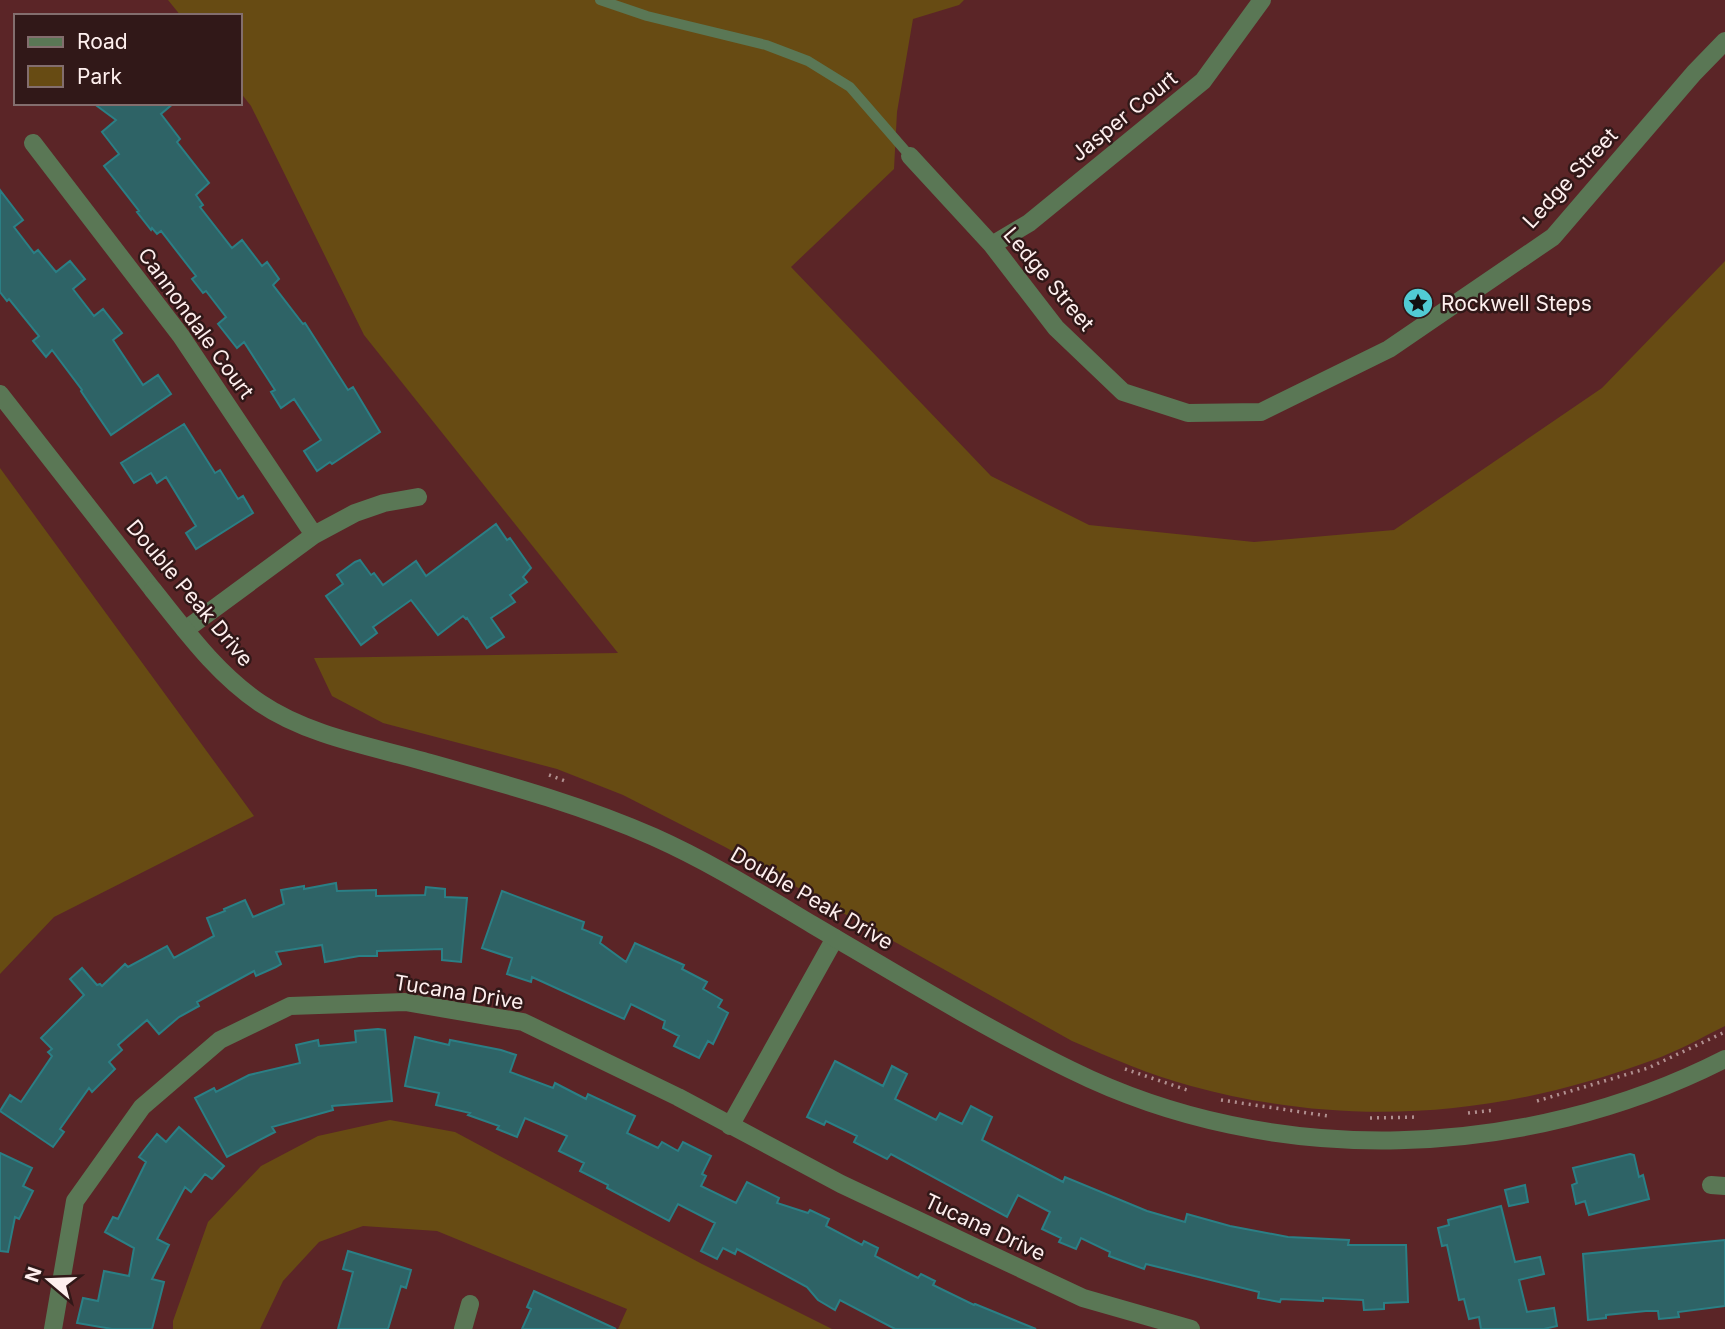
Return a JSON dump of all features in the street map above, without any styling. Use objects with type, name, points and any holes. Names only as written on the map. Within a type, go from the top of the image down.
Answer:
[{"type":"street","name":"Jasper Court","points":[[992,245],[1029,223],[1203,81],[1262,0]]},
{"type":"street","name":"Ledge Street","points":[[910,156],[992,245],[1056,328],[1123,392],[1188,413],[1261,412],[1389,349],[1553,237],[1694,73],[1725,41]]},
{"type":"street","name":"Cannondale Court","points":[[33,143],[181,336],[314,535]]},
{"type":"street","name":"Double Peak Drive","points":[[0,394],[219,671],[276,713],[347,740],[556,800],[651,836],[723,872],[1045,1057],[1104,1086],[1209,1121],[1303,1136],[1394,1141],[1441,1139],[1531,1125],[1621,1103],[1660,1089],[1725,1059]]},
{"type":"street","points":[[185,630],[314,535],[355,513],[384,503],[418,497]]},
{"type":"street","points":[[730,1126],[835,938]]},
{"type":"street","name":"Tucana Drive","points":[[53,1329],[75,1201],[142,1107],[220,1040],[290,1006],[405,1003],[523,1022],[678,1097],[841,1184],[1083,1298],[1191,1329]]},
{"type":"street","points":[[463,1329],[470,1304]]},
{"type":"lane","name":"Ledge Street","points":[[600,0],[647,16],[766,45],[808,61],[850,87],[910,156]]},
{"type":"path","points":[[545,774],[570,783]]},
{"type":"path","points":[[1529,1104],[1648,1069],[1725,1032]]},
{"type":"path","points":[[1122,1068],[1198,1094]]},
{"type":"path","points":[[1210,1098],[1337,1118]]},
{"type":"path","points":[[1466,1113],[1504,1108]]},
{"type":"path","points":[[1363,1118],[1427,1117]]},
{"type":"green space","points":[[168,0],[964,0],[959,5],[913,19],[897,112],[894,169],[791,267],[991,476],[1089,525],[1254,542],[1394,530],[1602,388],[1725,261],[1725,1026],[1662,1056],[1596,1079],[1481,1105],[1366,1112],[1250,1100],[1191,1086],[1116,1060],[1072,1041],[725,847],[623,795],[557,769],[383,723],[332,696],[314,658],[618,653],[364,335],[251,106],[242,95],[242,14],[179,14]]},
{"type":"green space","points":[[0,468],[254,816],[54,917],[0,974]]},
{"type":"green space","points":[[390,1120],[455,1132],[702,1264],[832,1329],[618,1329],[627,1309],[437,1231],[363,1226],[319,1242],[283,1281],[260,1329],[173,1329],[173,1321],[208,1222],[261,1166],[318,1136]]},
{"type":"building","points":[[96,105],[172,105],[161,114],[180,139],[177,142],[209,183],[196,195],[203,205],[200,207],[232,248],[242,240],[262,266],[267,262],[279,279],[273,285],[303,324],[305,323],[348,390],[353,387],[380,432],[317,471],[304,451],[321,440],[294,399],[281,408],[271,392],[275,390],[244,342],[237,348],[218,324],[226,317],[206,291],[203,293],[192,279],[196,276],[161,231],[157,234],[152,228],[151,230],[104,166],[119,154],[102,132],[116,120]]},
{"type":"building","points":[[0,190],[23,220],[14,227],[34,253],[38,250],[56,272],[70,261],[85,279],[73,289],[94,316],[103,309],[122,333],[113,340],[143,385],[158,375],[171,394],[111,435],[52,350],[46,357],[33,341],[39,336],[0,292]]},
{"type":"building","points":[[184,424],[215,473],[220,470],[238,499],[243,496],[253,513],[196,549],[186,533],[196,526],[166,477],[157,483],[151,473],[134,483],[121,463]]},
{"type":"building","points":[[496,524],[507,540],[510,538],[531,568],[523,577],[527,582],[510,595],[515,602],[491,618],[504,637],[487,648],[463,616],[438,635],[411,600],[373,627],[377,633],[361,645],[326,596],[343,584],[337,575],[360,560],[383,585],[416,561],[426,576]]},
{"type":"building","points":[[336,883],[337,891],[376,890],[376,896],[425,895],[426,887],[445,889],[445,897],[467,898],[461,962],[442,960],[442,949],[377,951],[377,956],[325,962],[322,945],[276,952],[281,964],[276,967],[256,976],[254,971],[197,1002],[199,1006],[179,1017],[159,1034],[147,1020],[118,1045],[122,1050],[109,1062],[115,1069],[92,1092],[89,1088],[60,1129],[64,1132],[53,1147],[0,1111],[10,1095],[21,1102],[52,1056],[48,1052],[52,1049],[41,1038],[84,995],[70,979],[82,968],[97,985],[102,986],[125,964],[128,967],[167,946],[174,958],[214,936],[207,918],[225,911],[224,909],[245,900],[253,917],[284,904],[281,890]]},
{"type":"building","points":[[502,891],[584,922],[582,929],[602,937],[600,943],[626,962],[635,943],[684,965],[682,969],[707,982],[703,989],[722,1000],[718,1007],[728,1013],[713,1044],[708,1041],[699,1058],[674,1046],[679,1036],[663,1028],[665,1021],[631,1004],[624,1019],[532,977],[531,982],[507,974],[512,958],[482,948]]},
{"type":"building","points":[[385,1030],[392,1101],[332,1106],[333,1110],[272,1127],[275,1132],[227,1157],[195,1098],[214,1088],[216,1092],[249,1075],[300,1063],[296,1045],[318,1040],[319,1046],[356,1042],[355,1031]]},
{"type":"building","points":[[415,1037],[449,1045],[450,1040],[516,1055],[510,1072],[553,1088],[555,1083],[586,1099],[588,1094],[635,1116],[627,1133],[658,1148],[662,1142],[678,1151],[683,1142],[711,1156],[702,1174],[706,1176],[701,1186],[736,1203],[747,1182],[779,1198],[777,1203],[808,1213],[810,1210],[829,1219],[826,1226],[862,1245],[864,1241],[878,1248],[875,1256],[908,1273],[918,1278],[921,1274],[935,1281],[933,1285],[974,1305],[1036,1329],[895,1329],[840,1300],[835,1310],[818,1300],[807,1287],[737,1249],[735,1254],[723,1248],[717,1259],[701,1251],[715,1223],[678,1204],[669,1221],[607,1188],[608,1185],[580,1171],[584,1163],[559,1151],[567,1136],[525,1118],[517,1137],[497,1129],[499,1126],[468,1115],[470,1113],[436,1105],[439,1093],[405,1086]]},
{"type":"building","points":[[835,1061],[883,1086],[892,1066],[907,1074],[895,1099],[936,1120],[940,1113],[962,1124],[971,1106],[992,1117],[982,1140],[1063,1182],[1065,1177],[1147,1211],[1185,1222],[1187,1214],[1230,1226],[1288,1237],[1349,1240],[1348,1245],[1406,1245],[1408,1302],[1384,1303],[1384,1309],[1364,1310],[1363,1300],[1281,1299],[1280,1302],[1258,1298],[1259,1292],[1146,1264],[1144,1269],[1109,1256],[1110,1252],[1081,1238],[1076,1249],[1059,1242],[1061,1238],[1042,1229],[1050,1212],[1018,1195],[1007,1217],[891,1154],[887,1159],[854,1142],[857,1136],[826,1121],[824,1125],[807,1117]]},
{"type":"building","points":[[179,1127],[224,1166],[212,1179],[205,1174],[191,1192],[185,1187],[157,1239],[169,1245],[152,1279],[164,1282],[152,1329],[112,1329],[77,1323],[83,1298],[98,1301],[104,1271],[129,1276],[134,1248],[105,1232],[113,1217],[118,1219],[146,1162],[139,1157],[157,1134],[166,1142]]},
{"type":"building","points":[[0,1153],[32,1168],[23,1186],[33,1191],[19,1219],[15,1217],[8,1252],[0,1251]]},
{"type":"building","points":[[1634,1155],[1639,1177],[1643,1175],[1649,1199],[1589,1215],[1585,1201],[1576,1204],[1572,1185],[1577,1183],[1573,1168]]},
{"type":"building","points":[[1525,1185],[1528,1202],[1509,1206],[1505,1190]]},
{"type":"building","points":[[1501,1206],[1515,1262],[1540,1257],[1544,1274],[1519,1280],[1527,1312],[1554,1308],[1557,1326],[1544,1329],[1481,1329],[1479,1317],[1469,1319],[1464,1299],[1459,1300],[1447,1245],[1442,1246],[1438,1228],[1449,1225],[1448,1220]]},
{"type":"building","points":[[1725,1240],[1725,1306],[1678,1312],[1679,1317],[1659,1319],[1658,1311],[1646,1311],[1606,1315],[1606,1318],[1588,1320],[1583,1254]]},
{"type":"building","points":[[348,1251],[411,1270],[406,1288],[401,1286],[388,1329],[338,1329],[353,1272],[343,1269]]},
{"type":"building","points":[[534,1291],[616,1329],[522,1329],[531,1309],[527,1307]]},
{"type":"place","name":"Rockwell Steps","points":[[1418,303]]}]
